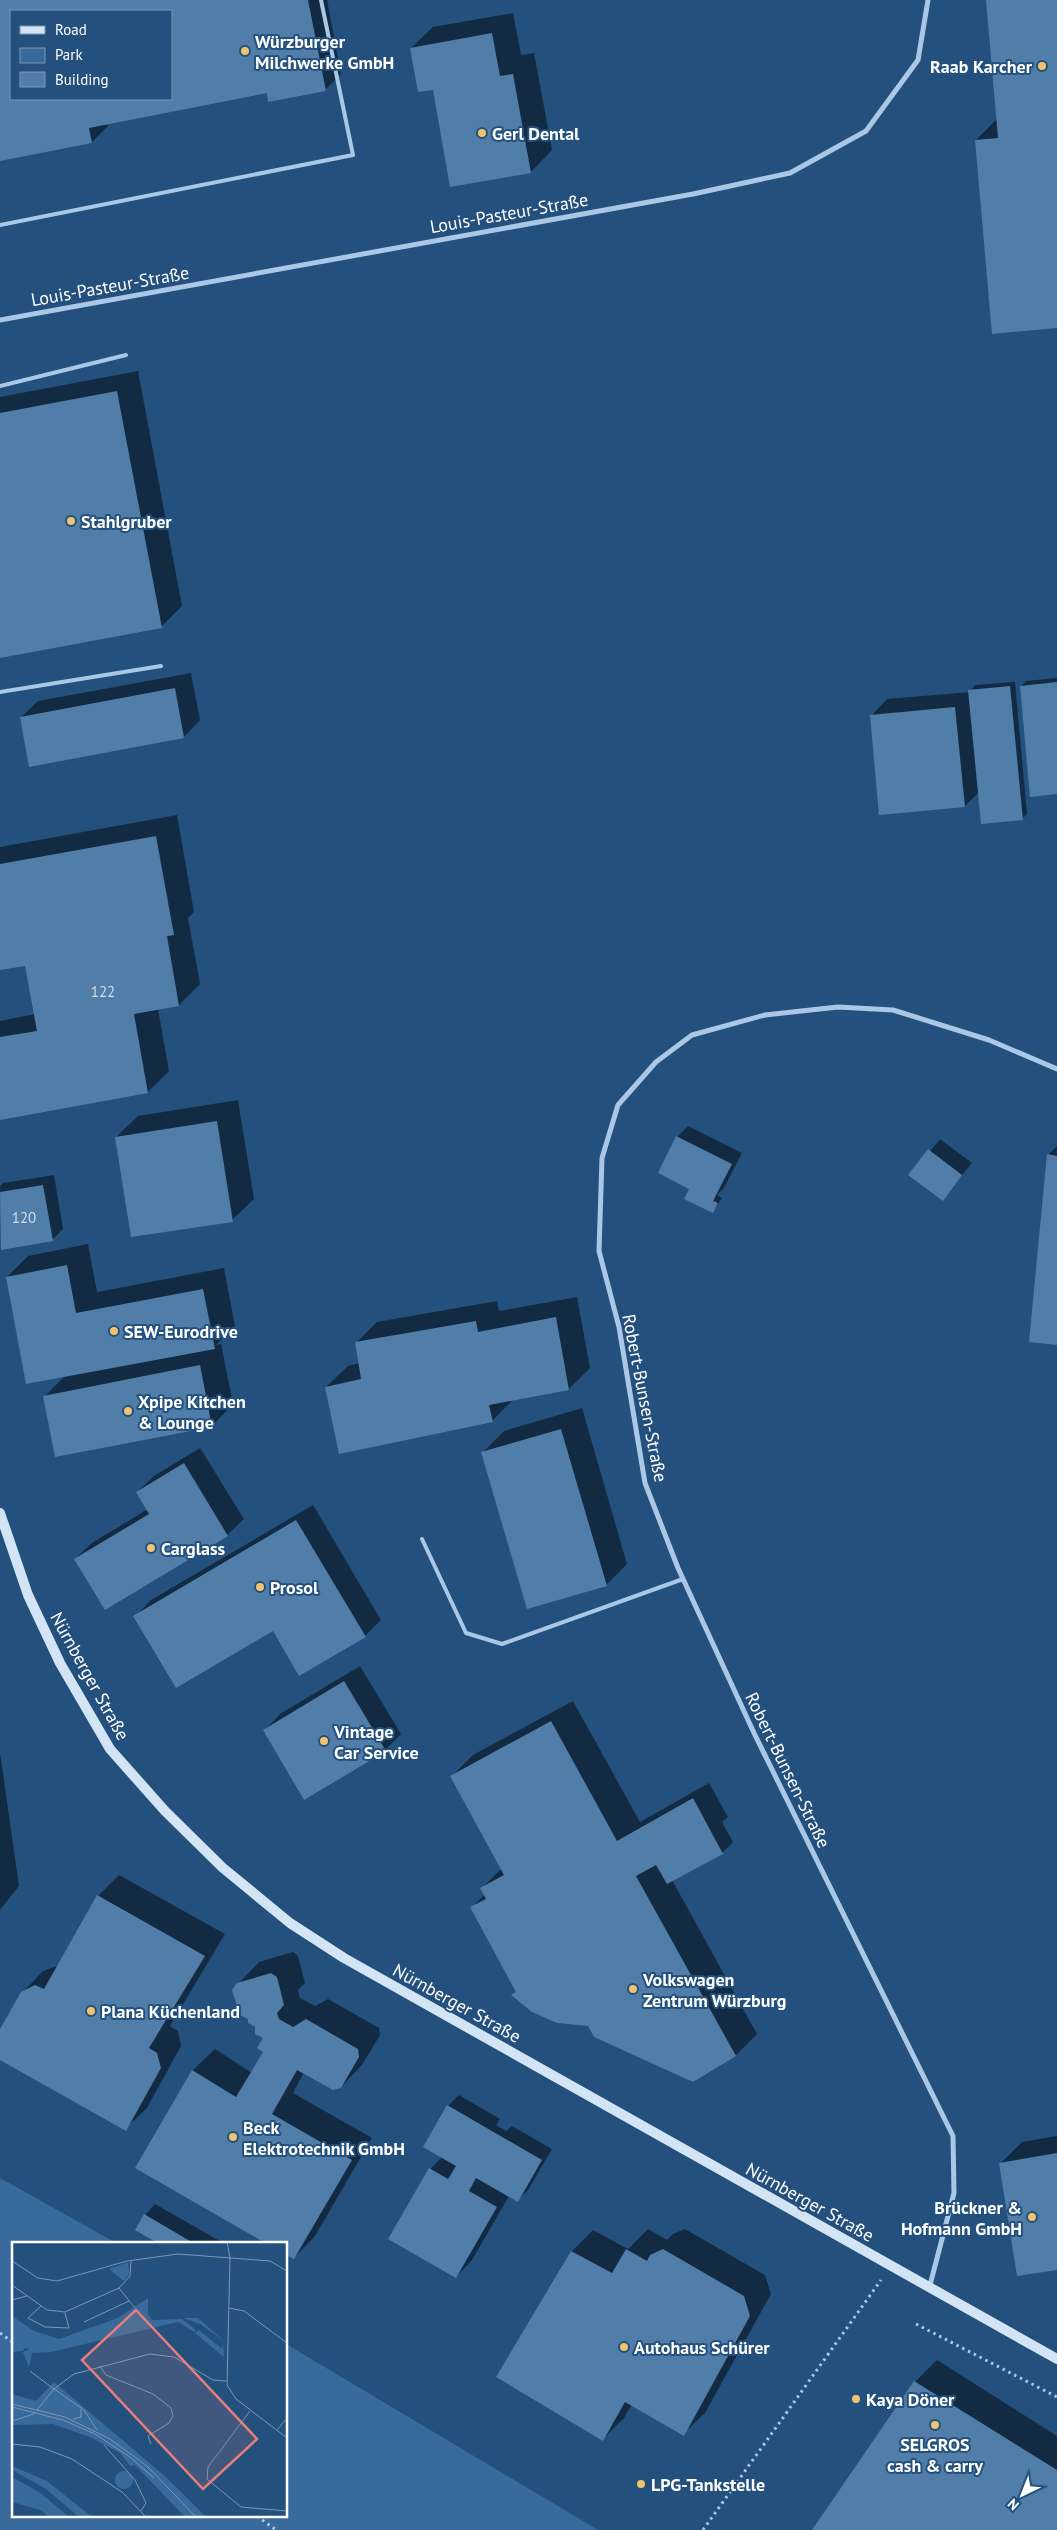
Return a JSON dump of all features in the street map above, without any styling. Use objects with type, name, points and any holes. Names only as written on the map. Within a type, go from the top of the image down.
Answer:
[{"type":"street","name":"Louis-Pasteur-Straße","points":[[0,320],[683,196],[790,173],[866,131],[918,60],[928,0]]},
{"type":"street","name":"Robert-Bunsen-Straße","points":[[929,2289],[954,2193],[953,2136],[767,1759],[683,1579],[645,1483],[619,1327],[598,1251],[602,1158],[618,1105],[656,1062],[692,1035],[765,1015],[838,1007],[893,1010],[989,1040],[1057,1069]]},
{"type":"street","name":"Nürnberger Straße","points":[[0,1513],[28,1594],[56,1654],[110,1749],[165,1811],[223,1868],[257,1898],[290,1923],[344,1958],[929,2289],[1057,2359]]},
{"type":"lane","points":[[0,225],[353,154],[321,0]]},
{"type":"lane","points":[[0,386],[126,355]]},
{"type":"lane","points":[[0,692],[161,666]]},
{"type":"lane","points":[[422,1540],[466,1633],[502,1644],[683,1579]]},
{"type":"path","points":[[703,2530],[891,2266]]},
{"type":"path","points":[[916,2324],[1057,2397]]},
{"type":"path","points":[[0,2333],[12,2342]]},
{"type":"path","points":[[260,2518],[276,2530]]},
{"type":"green space","points":[[0,2178],[114,2242],[12,2242],[12,2518],[288,2518],[288,2345],[598,2530],[0,2530]]},
{"type":"building","name":"Würzburger Milchwerke GmbH","points":[[0,0],[308,0],[326,91],[268,102],[267,93],[89,128],[92,143],[0,161]]},
{"type":"building","points":[[986,0],[1057,0],[1057,328],[992,334],[975,140],[998,138]]},
{"type":"building","name":"Gerl Dental","points":[[492,33],[500,76],[513,74],[531,173],[450,187],[433,90],[418,92],[410,48]]},
{"type":"building","name":"Stahlgruber","points":[[117,391],[162,628],[0,658],[0,413]]},
{"type":"building","points":[[1057,682],[1057,794],[1030,797],[1020,686]]},
{"type":"building","points":[[1010,686],[1023,820],[981,824],[968,690]]},
{"type":"building","points":[[175,688],[184,738],[29,767],[20,717]]},
{"type":"building","points":[[955,707],[965,807],[879,815],[870,715]]},
{"type":"building","points":[[156,836],[174,935],[167,936],[179,1006],[134,1014],[148,1093],[0,1120],[0,1037],[37,1031],[25,966],[0,970],[0,864]]},
{"type":"building","points":[[217,1121],[233,1222],[131,1237],[115,1137]]},
{"type":"building","points":[[676,1136],[732,1164],[713,1201],[718,1203],[713,1213],[684,1199],[689,1189],[658,1173]]},
{"type":"building","points":[[928,1149],[962,1175],[943,1201],[908,1175]]},
{"type":"building","points":[[1047,1154],[1057,1156],[1057,1345],[1029,1342]]},
{"type":"building","points":[[43,1185],[53,1241],[1,1250],[0,1192]]},
{"type":"building","name":"SEW-Eurodrive","points":[[67,1265],[76,1313],[203,1289],[215,1349],[26,1384],[6,1277]]},
{"type":"building","points":[[556,1317],[569,1390],[489,1405],[493,1422],[339,1454],[325,1387],[361,1379],[355,1342],[476,1321],[478,1332]]},
{"type":"building","name":"Xpipe Kitchen & Lounge","points":[[200,1365],[212,1427],[55,1457],[43,1396]]},
{"type":"building","points":[[561,1429],[607,1586],[527,1609],[481,1452]]},
{"type":"building","name":"Carglass","points":[[184,1463],[228,1536],[105,1610],[74,1559],[149,1514],[136,1492]]},
{"type":"building","name":"Prosol","points":[[296,1520],[366,1637],[299,1676],[273,1631],[176,1688],[133,1616]]},
{"type":"building","name":"Vintage Car Service","points":[[344,1681],[386,1751],[304,1800],[263,1730]]},
{"type":"building","points":[[551,1721],[617,1841],[693,1798],[723,1854],[667,1884],[656,1865],[636,1876],[736,2056],[693,2082],[594,2037],[588,2026],[557,2023],[532,2012],[511,1995],[516,1992],[470,1907],[486,1899],[480,1888],[504,1875],[450,1776]]},
{"type":"building","name":"Plana Küchenland","points":[[97,1895],[205,1956],[149,2048],[157,2053],[161,2068],[126,2131],[0,2060],[0,2029],[21,1992],[35,1985],[44,1989]]},
{"type":"building","name":"Beck Elektrotechnik GmbH","points":[[271,1973],[277,1977],[284,2005],[277,2013],[279,2019],[293,2027],[306,2019],[358,2049],[359,2057],[341,2088],[333,2090],[297,2070],[272,2114],[352,2160],[294,2259],[288,2256],[288,2242],[264,2242],[135,2168],[192,2070],[236,2097],[263,2052],[257,2048],[263,2038],[255,2034],[255,2027],[248,2023],[248,2019],[240,2015],[232,1990],[237,1983]]},
{"type":"building","points":[[447,2105],[542,2160],[518,2202],[476,2178],[469,2191],[497,2207],[456,2278],[388,2239],[429,2168],[448,2179],[456,2166],[423,2147]]},
{"type":"building","name":"Brückner & Hofmann GmbH","points":[[1057,2153],[1057,2270],[1017,2276],[999,2163]]},
{"type":"building","points":[[144,2214],[192,2242],[156,2242],[135,2230]]},
{"type":"building","name":"Autohaus Schürer","points":[[626,2249],[647,2261],[650,2255],[663,2249],[744,2296],[750,2316],[684,2436],[625,2402],[603,2441],[496,2377],[571,2251],[612,2273]]},
{"type":"building","name":"SELGROS cash & carry","points":[[914,2381],[1057,2470],[1057,2530],[812,2530]]},
{"type":"place","name":"Würzburger Milchwerke GmbH","points":[[245,51]]},
{"type":"place","name":"Raab Karcher","points":[[1042,66]]},
{"type":"place","name":"Gerl Dental","points":[[482,133]]},
{"type":"place","name":"Stahlgruber","points":[[71,521]]},
{"type":"place","name":"SEW-Eurodrive","points":[[114,1331]]},
{"type":"place","name":"Xpipe Kitchen & Lounge","points":[[128,1411]]},
{"type":"place","name":"Carglass","points":[[151,1548]]},
{"type":"place","name":"Prosol","points":[[260,1587]]},
{"type":"place","name":"Vintage Car Service","points":[[324,1741]]},
{"type":"place","name":"Volkswagen Zentrum Würzburg","points":[[633,1989]]},
{"type":"place","name":"Plana Küchenland","points":[[91,2011]]},
{"type":"place","name":"Beck Elektrotechnik GmbH","points":[[233,2137]]},
{"type":"place","name":"Brückner & Hofmann GmbH","points":[[1032,2217]]},
{"type":"place","name":"Autohaus Schürer","points":[[624,2347]]},
{"type":"place","name":"Kaya Döner","points":[[856,2399]]},
{"type":"place","name":"SELGROS cash & carry","points":[[935,2425]]},
{"type":"place","name":"LPG-Tankstelle","points":[[641,2484]]}]
